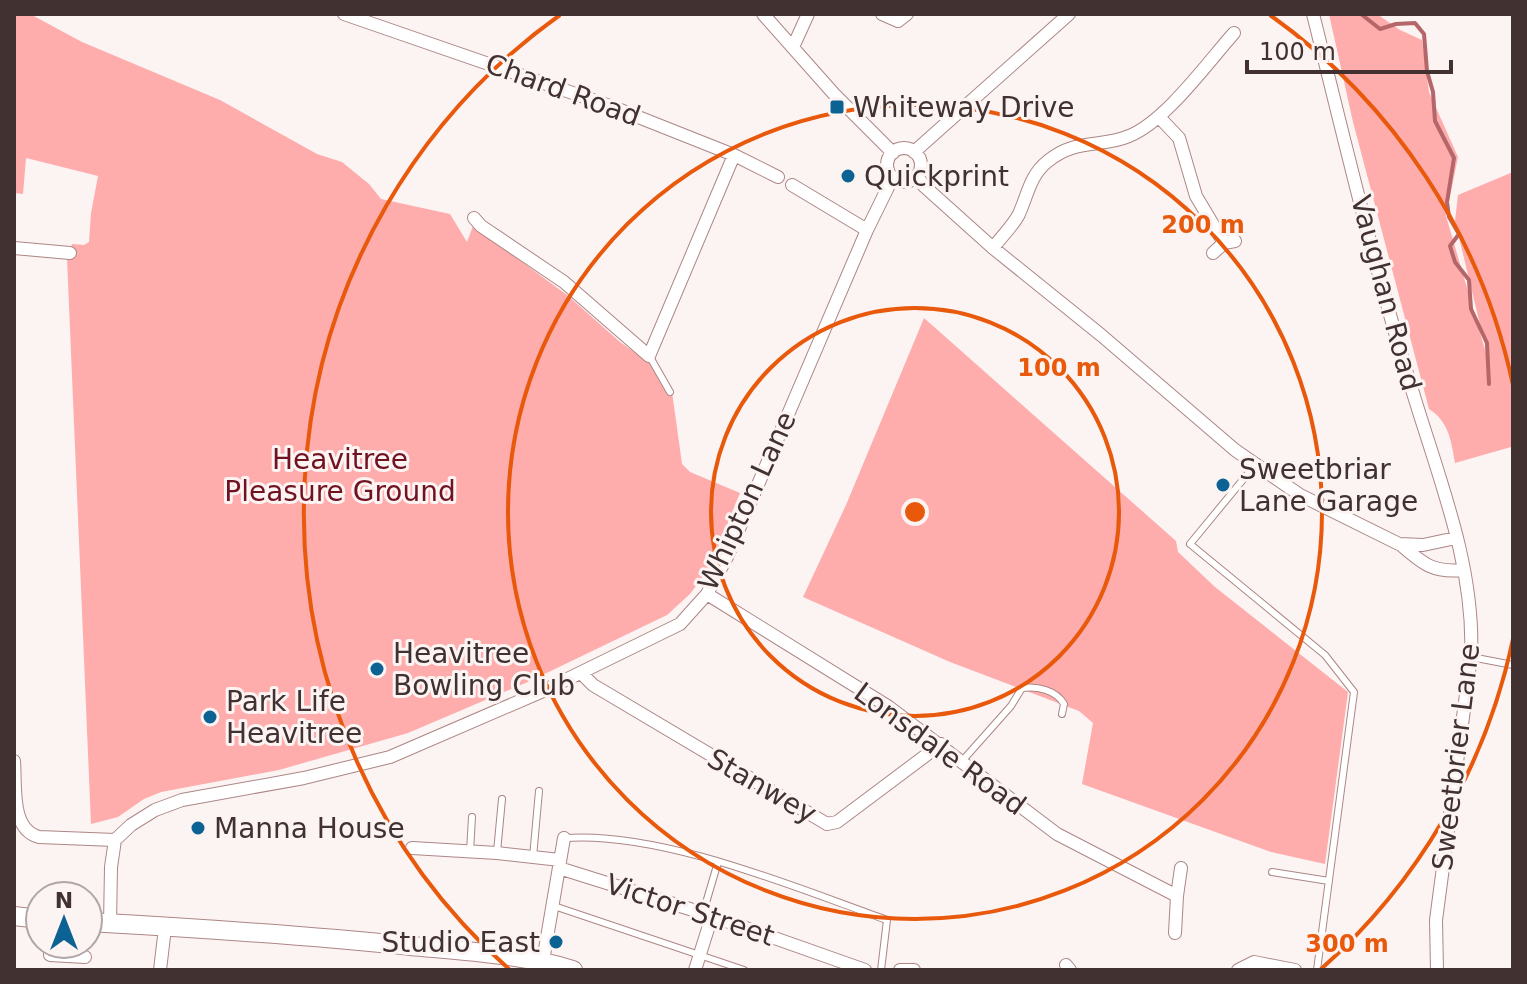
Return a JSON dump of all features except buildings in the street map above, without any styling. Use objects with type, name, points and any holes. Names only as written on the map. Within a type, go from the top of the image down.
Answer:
[{"type":"main road","points":[[104,923],[341,938],[543,961],[568,969]]},
{"type":"street","name":"Chard Road","points":[[344,14],[613,107],[734,155],[778,177]]},
{"type":"street","points":[[763,14],[834,94],[893,153]]},
{"type":"street","points":[[793,47],[808,14]]},
{"type":"street","points":[[882,14],[898,21],[907,14]]},
{"type":"street","points":[[914,152],[1069,14]]},
{"type":"street","name":"Vaughan Road","points":[[1313,14],[1386,295],[1463,570]]},
{"type":"street","points":[[993,248],[1016,219],[1030,182],[1048,161],[1063,151],[1086,143],[1128,137],[1159,117],[1234,33]]},
{"type":"street","points":[[1159,117],[1179,138],[1196,196],[1230,242],[1213,253]]},
{"type":"street","points":[[904,148],[914,152],[921,166],[917,176],[907,181],[893,177],[888,167],[893,153],[904,148]]},
{"type":"street","points":[[474,218],[481,226],[564,282],[651,353],[734,155]]},
{"type":"street","points":[[917,176],[924,186],[993,248],[1255,465],[1300,495],[1399,544],[1423,564],[1438,571],[1463,570]]},
{"type":"street","name":"Whipton Lane","points":[[115,840],[155,810],[182,800],[304,778],[390,757],[581,673],[680,624],[707,594],[727,557],[867,230],[893,177]]},
{"type":"street","points":[[792,185],[867,230]]},
{"type":"street","points":[[14,248],[70,253]]},
{"type":"street","points":[[1399,544],[1423,545],[1456,538]]},
{"type":"street","name":"Sweetbrier Lane","points":[[1437,970],[1436,920],[1471,657],[1472,624],[1463,570]]},
{"type":"street","name":"Lonsdale Road","points":[[707,594],[889,707],[1057,834],[1177,896]]},
{"type":"street","name":"Stanwey","points":[[581,673],[593,685],[827,824],[837,822],[941,744]]},
{"type":"street","points":[[14,761],[19,821],[32,835],[115,840],[110,924]]},
{"type":"street","points":[[543,961],[564,838]]},
{"type":"street","name":"Victor Street","points":[[412,848],[497,853],[559,864],[865,970]]},
{"type":"street","points":[[1175,933],[1181,868]]},
{"type":"street","points":[[695,970],[708,914]]},
{"type":"street","points":[[160,970],[165,928]]},
{"type":"street","points":[[1238,970],[1254,962],[1295,970]]},
{"type":"street","points":[[900,970],[914,970]]},
{"type":"lane","points":[[651,353],[670,392]]},
{"type":"lane","points":[[1255,465],[1190,544],[1325,655],[1354,692],[1317,970]]},
{"type":"lane","points":[[1471,657],[1513,665]]},
{"type":"lane","points":[[963,760],[1011,706],[1022,688],[1057,695],[1064,704],[1062,714]]},
{"type":"lane","points":[[533,857],[539,791]]},
{"type":"lane","points":[[497,853],[502,799]]},
{"type":"lane","points":[[470,852],[472,817]]},
{"type":"lane","points":[[564,838],[645,843],[718,862],[889,917],[881,970]]},
{"type":"lane","points":[[708,914],[718,862]]},
{"type":"lane","points":[[1272,872],[1329,881]]},
{"type":"lane","points":[[554,906],[744,970]]},
{"type":"green space","name":"Heavitree Pleasure Ground","points":[[14,14],[30,14],[82,42],[220,100],[317,154],[342,162],[369,184],[381,199],[450,214],[467,242],[473,226],[567,295],[620,342],[654,366],[672,392],[682,464],[690,472],[740,493],[710,567],[690,594],[667,615],[530,681],[408,733],[279,770],[161,792],[144,799],[118,817],[91,824],[67,258],[70,258],[72,244],[89,242],[98,176],[26,158],[23,194],[14,193]]},
{"type":"green space","points":[[1329,14],[1377,14],[1422,40],[1429,92],[1458,157],[1446,216],[1491,370],[1455,221],[1458,195],[1513,172],[1513,453],[1511,447],[1455,463],[1445,426],[1429,409],[1353,122]]},
{"type":"green space","points":[[924,318],[1176,541],[1178,552],[1215,587],[1348,692],[1325,864],[1271,852],[1082,784],[1093,723],[1079,711],[950,662],[803,597],[846,505]]},
{"type":"waterway","points":[[1361,14],[1380,29],[1415,23],[1424,34],[1435,121],[1454,158],[1447,202],[1449,217],[1459,234],[1450,246],[1455,262],[1469,280],[1471,309],[1487,343],[1489,384]]},
{"type":"place","name":"Whiteway Drive","points":[[837,107]]},
{"type":"place","name":"Quickprint","points":[[848,176]]},
{"type":"place","name":"Sweetbriar Lane Garage","points":[[1223,485]]},
{"type":"place","name":"Heavitree Bowling Club","points":[[377,669]]},
{"type":"place","name":"Park Life Heavitree","points":[[210,717]]},
{"type":"place","name":"Manna House","points":[[198,828]]},
{"type":"place","name":"Studio East","points":[[556,942]]}]
